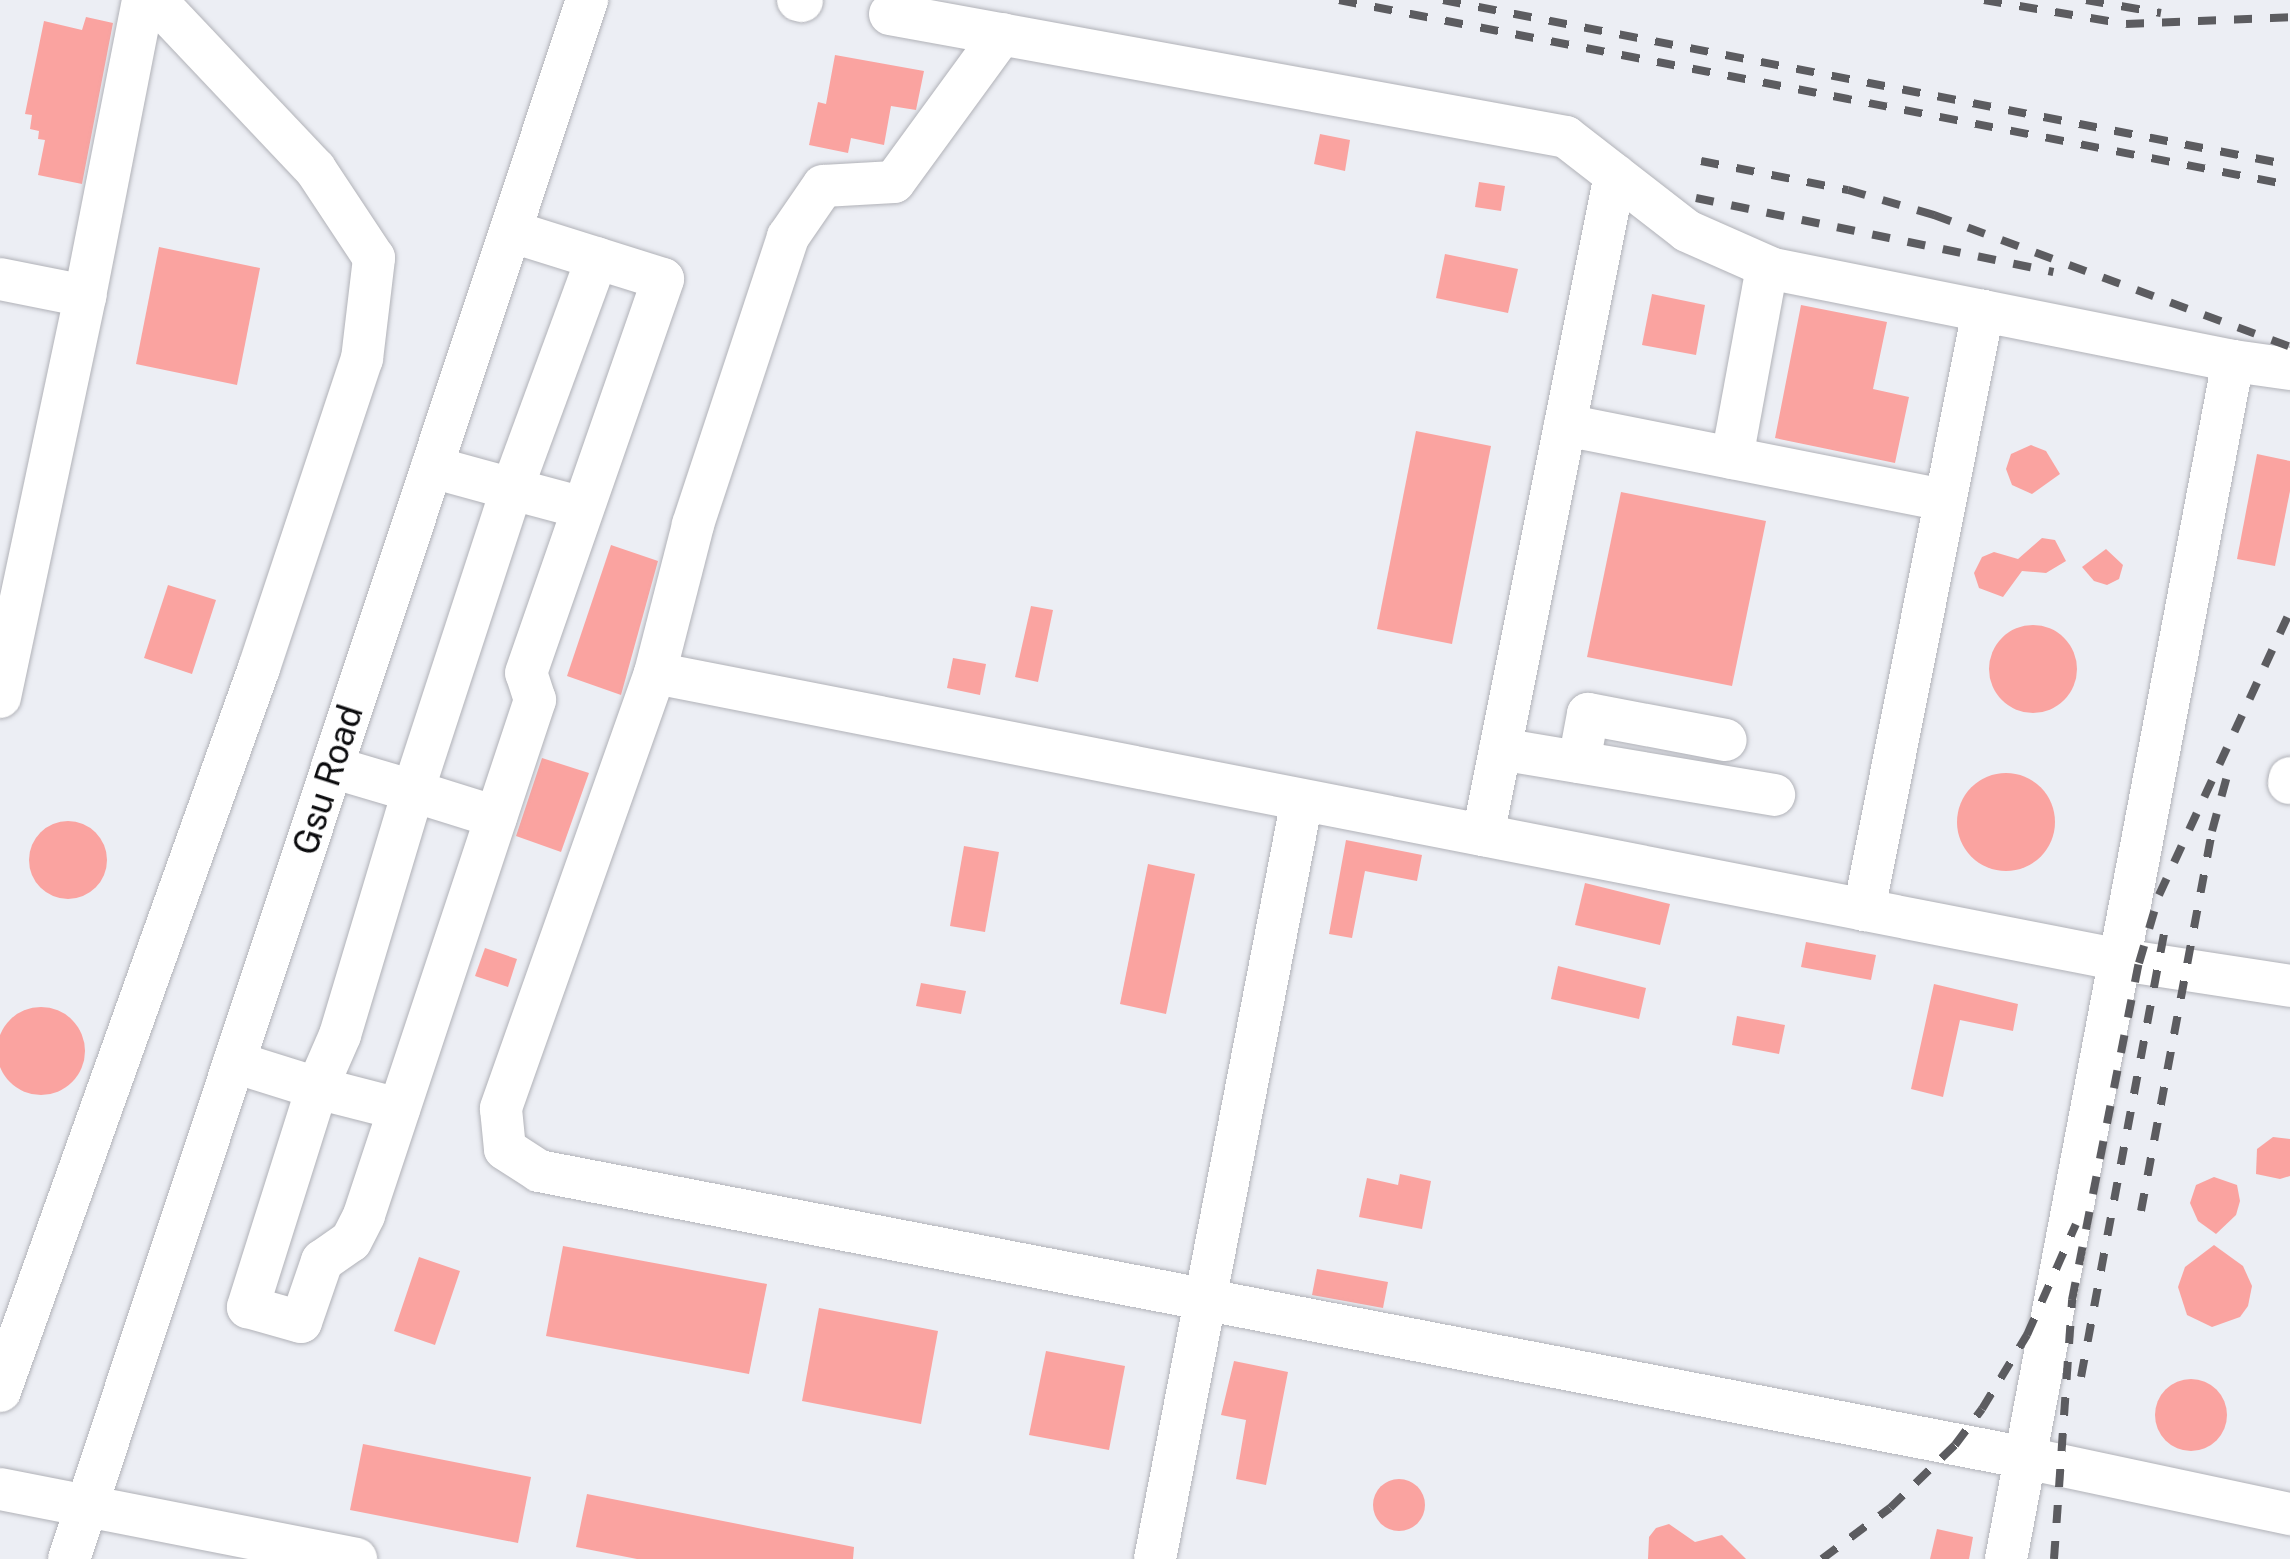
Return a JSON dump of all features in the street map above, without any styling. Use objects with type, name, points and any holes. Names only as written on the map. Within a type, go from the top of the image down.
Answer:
[{"type":"street","points":[[0,697],[144,0]]},
{"type":"street","points":[[0,1391],[258,668],[362,360],[374,258],[315,169],[155,0]]},
{"type":"street","name":"Gsu Road","points":[[68,1559],[587,0]]},
{"type":"street","points":[[890,14],[1566,136],[1687,231],[1767,266],[2290,370]]},
{"type":"street","points":[[1002,34],[894,182],[823,186],[788,237],[694,524],[656,672],[501,1108],[505,1149],[539,1172],[2026,1458],[2290,1514]]},
{"type":"street","points":[[1483,835],[1615,175]]},
{"type":"street","points":[[510,232],[597,258],[662,279],[526,673],[535,700],[364,1215],[351,1241],[322,1261],[300,1322],[248,1307],[317,1088],[340,1036],[413,791],[512,489],[597,258]]},
{"type":"street","points":[[1732,458],[1767,266]]},
{"type":"street","points":[[0,279],[85,296]]},
{"type":"street","points":[[1864,910],[1983,312]]},
{"type":"street","points":[[2006,1559],[2233,361]]},
{"type":"street","points":[[1565,425],[1945,500]]},
{"type":"street","points":[[432,468],[583,508]]},
{"type":"street","points":[[656,672],[2121,960],[2290,986]]},
{"type":"street","points":[[1578,762],[1588,714],[1726,740]]},
{"type":"street","points":[[1500,748],[1774,795]]},
{"type":"street","points":[[332,767],[496,818]]},
{"type":"street","points":[[1155,1559],[1302,800]]},
{"type":"street","points":[[234,1062],[399,1109]]},
{"type":"street","points":[[0,1489],[222,1536],[349,1558]]},
{"type":"building","points":[[86,17],[113,23],[82,184],[38,175],[45,140],[38,139],[39,131],[30,129],[32,115],[25,114],[44,21],[82,30]]},
{"type":"building","points":[[835,55],[924,71],[916,110],[891,106],[884,145],[851,138],[848,153],[809,145],[818,102],[826,104]]},
{"type":"building","points":[[1320,134],[1350,140],[1345,171],[1314,164]]},
{"type":"building","points":[[1479,182],[1505,186],[1501,211],[1475,207]]},
{"type":"building","points":[[159,247],[260,268],[237,385],[136,364]]},
{"type":"building","points":[[1445,254],[1518,269],[1508,313],[1436,298]]},
{"type":"building","points":[[1652,294],[1705,305],[1696,355],[1642,345]]},
{"type":"building","points":[[1801,305],[1887,322],[1873,389],[1909,397],[1895,463],[1775,438]]},
{"type":"building","points":[[1416,431],[1491,446],[1452,644],[1377,629]]},
{"type":"building","points":[[2031,445],[2046,451],[2060,474],[2032,494],[2012,485],[2006,469],[2011,454]]},
{"type":"building","points":[[2257,454],[2290,461],[2290,491],[2275,566],[2237,559]]},
{"type":"building","points":[[1621,492],[1766,521],[1732,686],[1587,657]]},
{"type":"building","points":[[2042,538],[2055,540],[2066,561],[2046,573],[2022,571],[2003,597],[1979,588],[1974,573],[1982,557],[1994,552],[2018,559]]},
{"type":"building","points":[[611,545],[658,561],[621,695],[567,676]]},
{"type":"building","points":[[2106,549],[2123,565],[2119,579],[2107,585],[2094,581],[2082,567]]},
{"type":"building","points":[[168,585],[216,600],[192,674],[144,658]]},
{"type":"building","points":[[1031,606],[1053,610],[1038,682],[1015,677]]},
{"type":"building","points":[[2033,625],[2064,638],[2077,669],[2064,700],[2033,713],[2002,700],[1989,669],[2002,638]]},
{"type":"building","points":[[953,658],[986,664],[980,695],[947,688]]},
{"type":"building","points":[[542,758],[589,773],[561,852],[516,836]]},
{"type":"building","points":[[2006,773],[2025,776],[2041,787],[2052,803],[2052,841],[2041,857],[2025,868],[2006,871],[1987,868],[1971,857],[1960,841],[1957,822],[1960,803],[1971,787],[1987,776]]},
{"type":"building","points":[[68,821],[96,832],[107,860],[96,888],[68,899],[40,888],[29,860],[40,832]]},
{"type":"building","points":[[1346,840],[1422,855],[1417,881],[1365,871],[1352,938],[1329,934]]},
{"type":"building","points":[[964,846],[999,852],[985,932],[950,926]]},
{"type":"building","points":[[1148,864],[1195,874],[1166,1014],[1120,1004]]},
{"type":"building","points":[[1585,883],[1670,904],[1660,945],[1575,925]]},
{"type":"building","points":[[1806,942],[1876,955],[1871,980],[1801,967]]},
{"type":"building","points":[[485,948],[517,959],[508,987],[475,976]]},
{"type":"building","points":[[1558,966],[1646,988],[1639,1019],[1551,999]]},
{"type":"building","points":[[921,983],[966,991],[961,1014],[916,1006]]},
{"type":"building","points":[[1934,984],[2018,1004],[2013,1031],[1960,1020],[1943,1097],[1911,1089]]},
{"type":"building","points":[[41,1007],[72,1020],[85,1051],[72,1082],[41,1095],[10,1082],[-3,1051],[10,1020]]},
{"type":"building","points":[[1737,1016],[1785,1025],[1779,1054],[1732,1045]]},
{"type":"building","points":[[2273,1137],[2290,1139],[2290,1176],[2280,1179],[2256,1174],[2257,1149]]},
{"type":"building","points":[[1400,1174],[1431,1181],[1422,1229],[1359,1217],[1367,1178],[1398,1185]]},
{"type":"building","points":[[2214,1177],[2237,1185],[2240,1201],[2236,1215],[2216,1234],[2198,1221],[2190,1203],[2196,1185]]},
{"type":"building","points":[[2214,1245],[2243,1266],[2252,1286],[2248,1306],[2240,1317],[2212,1327],[2187,1315],[2178,1287],[2185,1267]]},
{"type":"building","points":[[563,1246],[767,1284],[749,1374],[546,1336]]},
{"type":"building","points":[[419,1257],[460,1271],[435,1345],[394,1331]]},
{"type":"building","points":[[1317,1269],[1388,1282],[1383,1308],[1312,1295]]},
{"type":"building","points":[[819,1308],[938,1331],[921,1424],[802,1401]]},
{"type":"building","points":[[1046,1351],[1125,1366],[1109,1450],[1029,1435]]},
{"type":"building","points":[[1234,1361],[1288,1372],[1266,1485],[1236,1479],[1246,1420],[1221,1415]]},
{"type":"building","points":[[2191,1379],[2216,1390],[2227,1415],[2216,1440],[2191,1451],[2166,1440],[2155,1415],[2166,1390]]},
{"type":"building","points":[[363,1444],[531,1477],[518,1543],[350,1510]]},
{"type":"building","points":[[1399,1479],[1418,1486],[1425,1505],[1418,1524],[1399,1531],[1380,1524],[1373,1505],[1380,1486]]},
{"type":"building","points":[[587,1494],[854,1547],[853,1559],[637,1559],[576,1547]]},
{"type":"building","points":[[1669,1524],[1695,1542],[1722,1535],[1746,1559],[1648,1559],[1649,1537],[1656,1528]]},
{"type":"building","points":[[1937,1529],[1973,1537],[1969,1559],[1930,1559]]},
{"type":"railway","points":[[1339,0],[2290,185]]},
{"type":"railway","points":[[1443,0],[2290,165]]},
{"type":"railway","points":[[1984,0],[2126,24],[2290,17]]},
{"type":"railway","points":[[2086,0],[2161,13]]},
{"type":"railway","points":[[1701,161],[1848,190],[1934,215],[2290,347]]},
{"type":"railway","points":[[1696,198],[2053,272]]},
{"type":"railway","points":[[2054,1559],[2072,1300],[2139,963],[2159,895],[2290,612]]},
{"type":"railway","points":[[2141,1211],[2212,831],[2230,765]]},
{"type":"railway","points":[[2081,1377],[2166,922]]},
{"type":"railway","points":[[1822,1559],[1890,1508],[1955,1445],[2027,1335],[2076,1224]]}]
